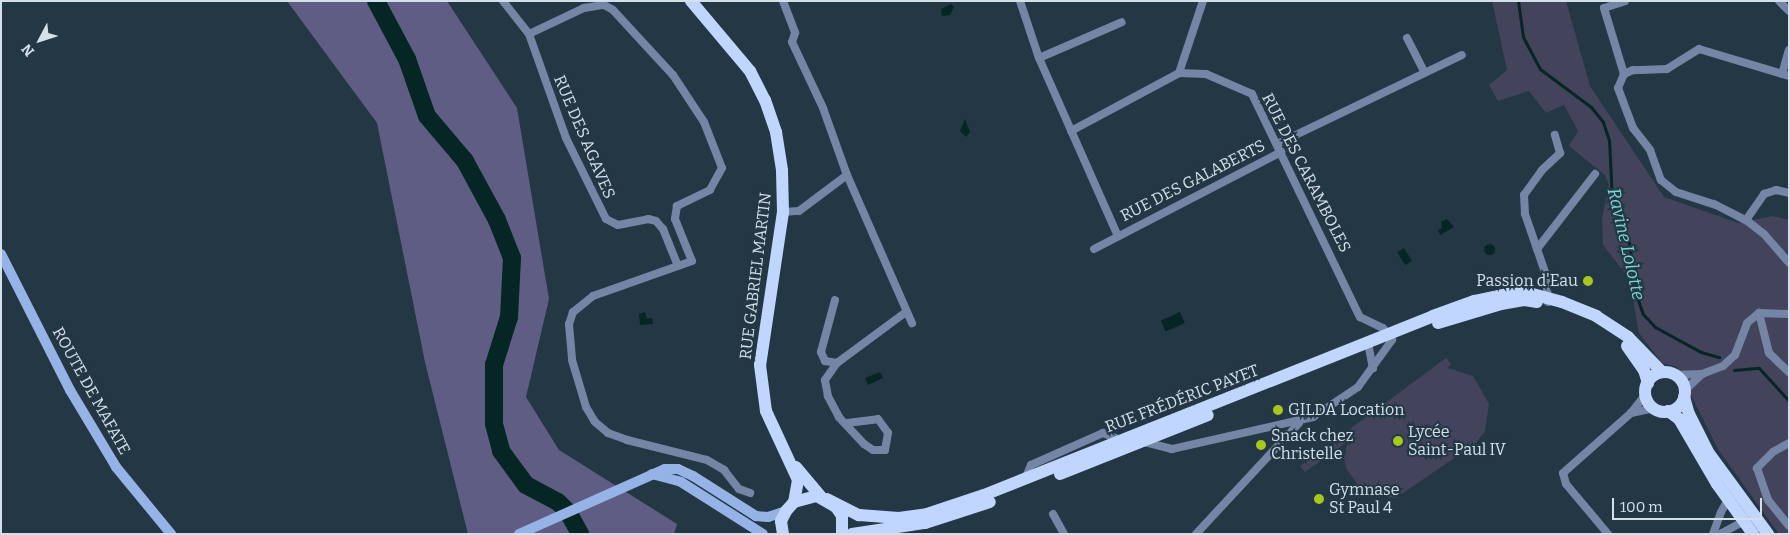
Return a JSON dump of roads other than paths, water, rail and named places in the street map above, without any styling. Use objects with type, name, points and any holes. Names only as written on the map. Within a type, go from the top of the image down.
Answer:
[{"type":"main road","name":"RUE GABRIEL MARTIN","points":[[692,1],[750,71],[765,100],[776,132],[782,171],[783,212],[760,364],[766,411],[798,480],[790,507],[782,521],[783,534]]},
{"type":"main road","name":"ROUTE DE MAFATE","points":[[1,254],[70,390],[116,467],[170,534]]},
{"type":"main road","name":"RUE FRÉDÉRIC PAYET","points":[[852,534],[925,523],[970,510],[1140,438],[1391,337],[1501,304],[1524,300],[1548,301]]},
{"type":"main road","points":[[1548,301],[1580,308],[1613,327],[1662,372],[1675,375],[1685,393],[1698,436],[1744,503],[1768,534]]},
{"type":"main road","points":[[1548,301],[1608,329],[1624,342],[1644,370],[1647,388],[1654,408],[1668,411],[1679,419],[1728,500],[1753,534]]},
{"type":"main road","points":[[1647,388],[1662,372]]},
{"type":"main road","points":[[1668,411],[1678,407],[1685,393]]},
{"type":"main road","name":"RUE FRÉDÉRIC PAYET","points":[[824,498],[859,515],[899,518],[949,508],[1120,440],[1140,438]]},
{"type":"main road","name":"RUE GABRIEL MARTIN","points":[[788,457],[842,516],[842,534]]},
{"type":"main road","points":[[519,534],[634,480],[665,469],[678,470],[762,518],[790,507],[805,497],[824,498]]},
{"type":"main road","points":[[649,474],[682,482],[763,534]]},
{"type":"street","name":"RUE DES AGAVES","points":[[502,1],[529,34],[566,138],[606,220],[618,225],[656,221],[664,229],[678,266]]},
{"type":"street","points":[[784,1],[795,33],[792,42],[823,108],[848,175],[912,323]]},
{"type":"street","points":[[1020,1],[1039,58],[1071,131]]},
{"type":"street","points":[[1179,74],[1203,1]]},
{"type":"street","points":[[1624,74],[1604,8],[1625,1]]},
{"type":"street","points":[[1779,1],[1789,11]]},
{"type":"street","points":[[529,34],[584,8],[604,5],[613,10],[688,93],[722,168],[710,190],[677,206],[674,219],[692,261],[608,290],[580,304],[569,324],[572,360],[591,417],[608,433],[707,460],[724,470],[739,489],[750,493]]},
{"type":"street","points":[[1039,58],[1122,22]]},
{"type":"street","points":[[1407,38],[1425,73]]},
{"type":"street","points":[[1789,50],[1786,75],[1699,50],[1667,69],[1633,70],[1624,74],[1619,79],[1619,96],[1633,128],[1650,150],[1661,180],[1676,192],[1714,204],[1746,220],[1764,234],[1789,263]]},
{"type":"street","points":[[1277,144],[1462,55]]},
{"type":"street","name":"RUE DES CARAMBOLES","points":[[1071,131],[1179,74],[1206,74],[1252,94],[1360,317],[1391,337]]},
{"type":"street","name":"RUE DES GALABERTS","points":[[1071,131],[1118,236]]},
{"type":"street","points":[[1548,301],[1546,275],[1525,214],[1524,195],[1542,170],[1560,152],[1555,135]]},
{"type":"street","name":"RUE DES GALABERTS","points":[[1094,249],[1281,152]]},
{"type":"street","points":[[1537,249],[1595,174]]},
{"type":"street","points":[[783,212],[804,209],[848,175]]},
{"type":"street","points":[[1746,220],[1764,194],[1776,190],[1789,193]]},
{"type":"street","points":[[835,300],[821,352],[825,361],[837,363]]},
{"type":"street","points":[[847,423],[878,419],[888,432],[885,450],[873,450],[864,444],[832,408],[825,386],[829,373],[837,363],[906,312]]},
{"type":"street","points":[[1759,313],[1770,353],[1789,372]]},
{"type":"street","points":[[1675,375],[1702,374],[1723,366],[1735,355],[1747,323],[1759,313],[1789,314]]},
{"type":"street","points":[[1140,438],[1172,449],[1299,423],[1337,404],[1373,371],[1391,337]]},
{"type":"street","points":[[1370,346],[1373,371]]},
{"type":"street","points":[[1685,393],[1702,374]]},
{"type":"street","points":[[1606,533],[1566,484],[1563,474],[1631,413],[1647,388]]},
{"type":"street","points":[[1631,413],[1654,408]]},
{"type":"street","points":[[1196,534],[1299,423]]},
{"type":"street","points":[[1789,444],[1773,452],[1757,468],[1768,500],[1789,526]]},
{"type":"street","points":[[739,489],[736,504],[745,524]]},
{"type":"street","points":[[1713,534],[1728,500],[1744,503],[1743,522],[1720,534]]},
{"type":"street","points":[[1053,514],[1064,534]]},
{"type":"street","points":[[902,533],[925,523]]},
{"type":"waterway","points":[[376,1],[407,59],[427,116],[465,161],[497,220],[512,258],[509,317],[494,365],[494,424],[501,451],[526,485],[558,502],[568,512],[580,534]]},
{"type":"waterway","name":"Ravine Lolotte","points":[[1518,1],[1523,37],[1540,69],[1591,107],[1603,122],[1609,140],[1612,199],[1629,243],[1637,297],[1643,314],[1655,327],[1701,352],[1719,357]]},
{"type":"waterway","name":"Ravine Lolotte","points":[[1734,370],[1759,368],[1789,401]]},
{"type":"place","name":"Passion d'Eau","points":[[1588,281]]},
{"type":"place","name":"GILDA Location","points":[[1278,410]]},
{"type":"place","name":"Lycée Saint-Paul IV","points":[[1398,441]]},
{"type":"place","name":"Snack chez Christelle","points":[[1261,445]]},
{"type":"place","name":"Gymnase St Paul 4","points":[[1319,499]]}]
